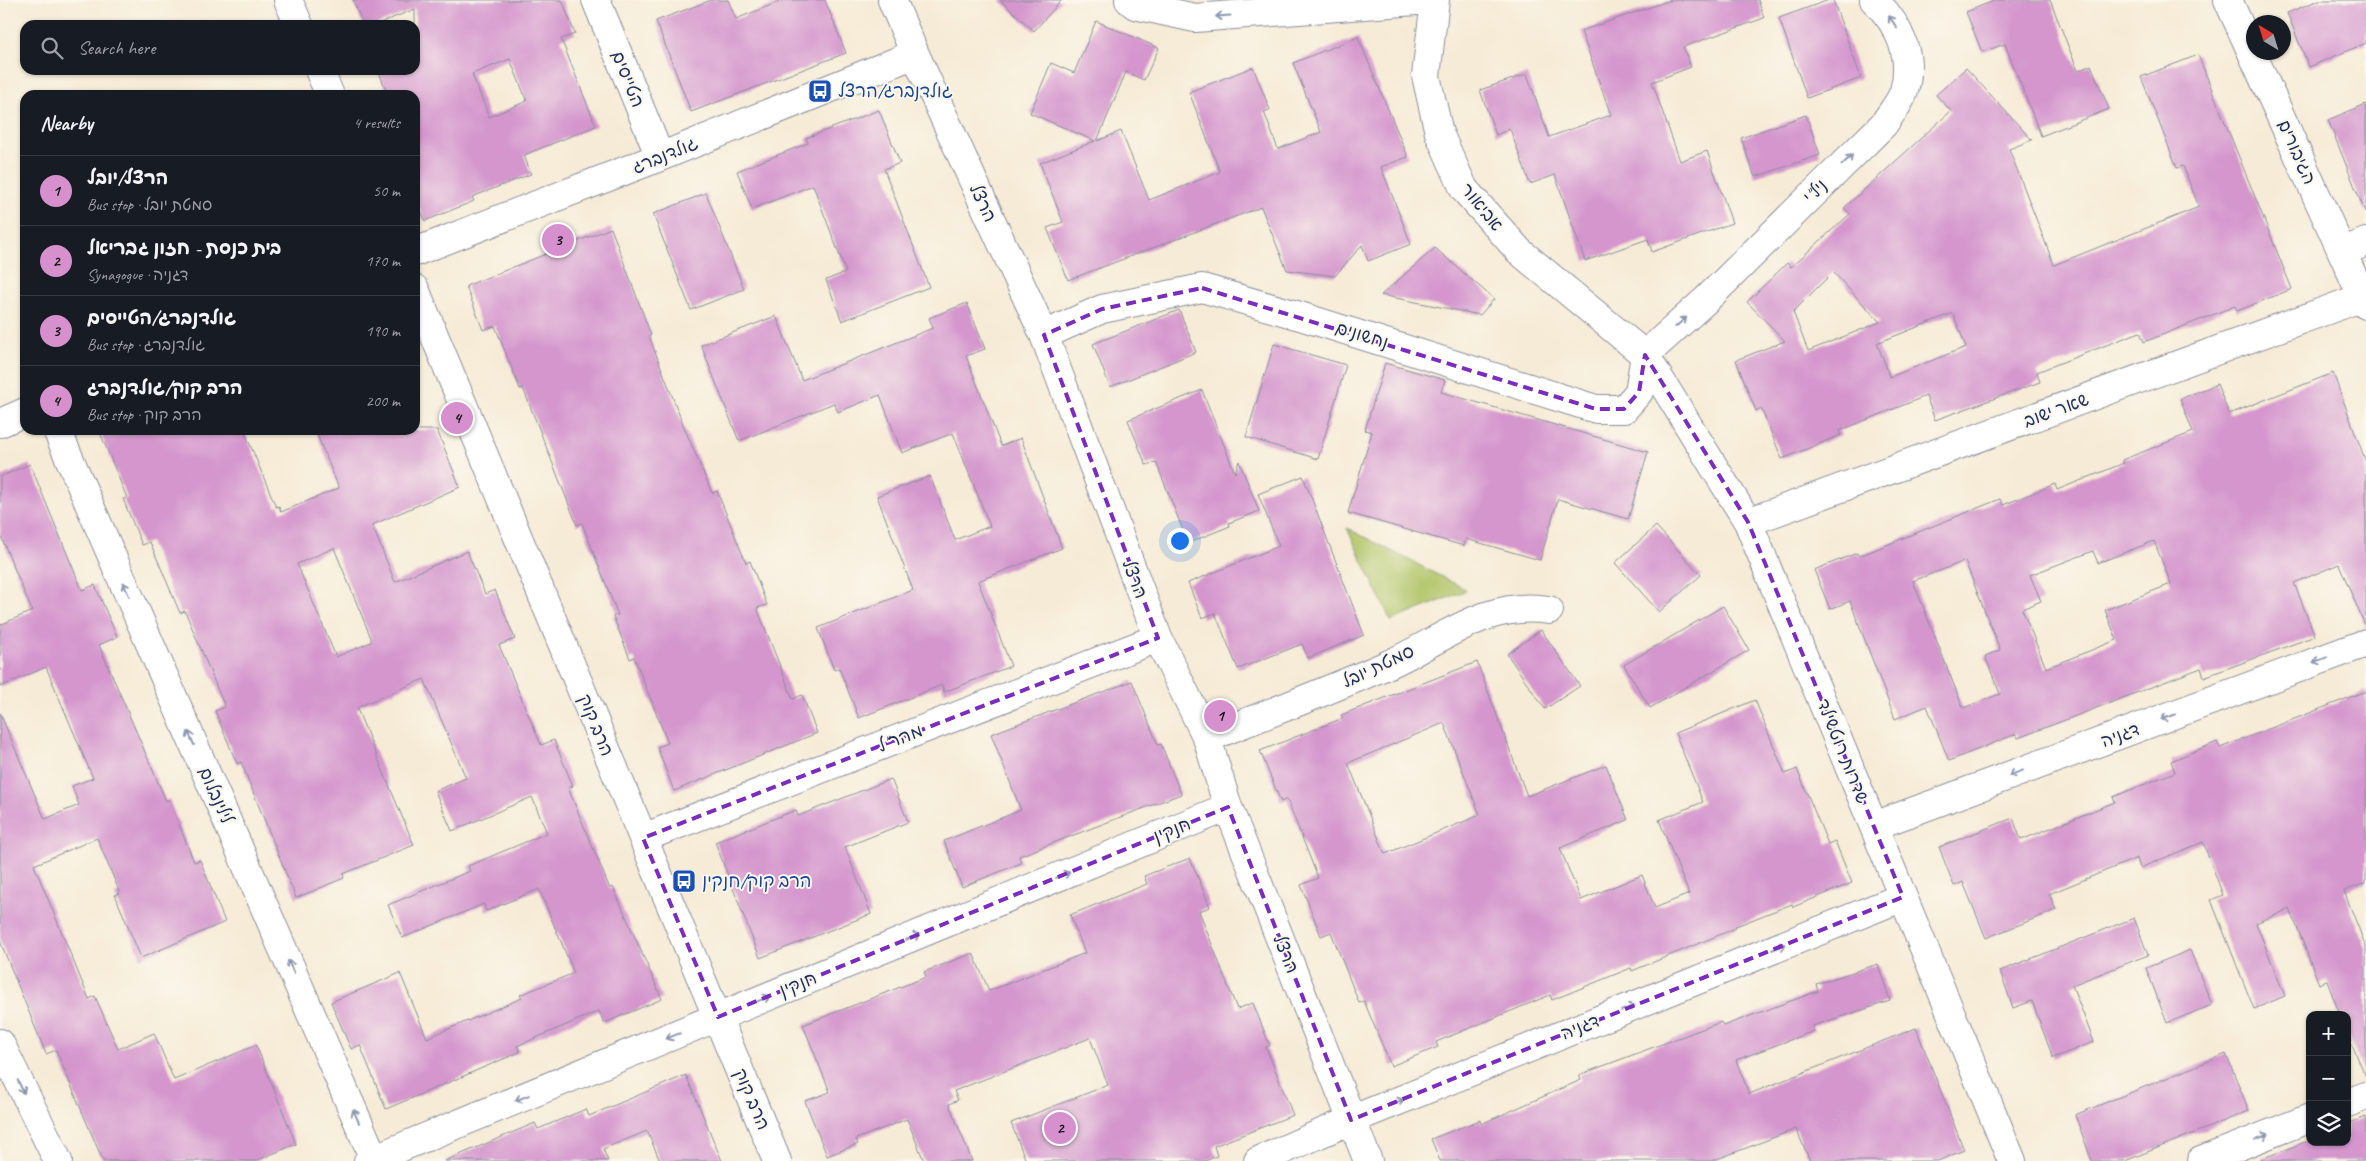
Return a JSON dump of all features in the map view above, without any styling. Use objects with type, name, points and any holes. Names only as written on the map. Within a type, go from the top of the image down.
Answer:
[{"type":"street","points":[[288,0],[297,20]]},
{"type":"street","name":"הטייסים","points":[[596,0],[660,157]]},
{"type":"street","name":"הרצל","points":[[892,0],[914,54],[1044,335],[1158,638],[1208,738],[1228,807],[1368,1161]]},
{"type":"street","points":[[1129,0],[1135,5],[1195,18],[1429,0]]},
{"type":"street","name":"אביאור","points":[[1435,0],[1426,76],[1439,133],[1464,189],[1519,251],[1645,355]]},
{"type":"street","name":"ניל\"י","points":[[1645,355],[1707,299],[1884,124],[1904,92],[1908,59],[1896,24],[1874,0]]},
{"type":"street","name":"הגיבורים","points":[[2228,0],[2354,247],[2364,301]]},
{"type":"street","name":"גולדנברג","points":[[420,250],[660,157],[914,54]]},
{"type":"street","points":[[321,75],[328,90]]},
{"type":"street","name":"נחשונים","points":[[1044,335],[1102,309],[1202,288],[1309,318],[1596,409],[1624,409],[1639,392],[1645,355]]},
{"type":"street","name":"הרב קוק","points":[[420,300],[777,1161]]},
{"type":"street","name":"שאר ישוב","points":[[1748,522],[2364,301]]},
{"type":"street","name":"שדרות רוטשילד","points":[[1645,355],[1748,522],[2012,1161]]},
{"type":"street","points":[[0,423],[20,414]]},
{"type":"street","name":"לילינבלום","points":[[59,435],[372,1160]]},
{"type":"street","name":"סמטת יובל","points":[[1208,738],[1389,664],[1459,626],[1505,609],[1533,607],[1549,610]]},
{"type":"street","name":"מהר\"ל","points":[[643,838],[1158,638]]},
{"type":"street","name":"דגניה","points":[[1874,826],[2366,643]]},
{"type":"street","name":"חנקין","points":[[372,1160],[1228,807]]},
{"type":"street","name":"דגניה","points":[[1258,1161],[1351,1120],[1903,897]]},
{"type":"street","points":[[0,1043],[58,1161]]},
{"type":"street","points":[[2351,1102],[2366,1096]]},
{"type":"street","points":[[2201,1161],[2306,1120]]},
{"type":"highlighted area","points":[[1202,288],[1596,409],[1624,409],[1639,392],[1645,355],[1748,522],[1903,897],[1351,1120],[1228,807],[718,1017],[643,838],[1158,638],[1044,335],[1102,309]]},
{"type":"green space","points":[[1347,528],[1467,590],[1391,621]]},
{"type":"building","points":[[353,0],[562,0],[575,34],[561,39],[596,126],[524,155],[531,174],[472,197],[474,201],[425,221],[420,208],[420,90],[386,90],[380,75],[420,75],[420,20],[415,20],[415,9],[388,20],[361,20]],"holes":[[[510,59],[527,101],[489,117],[472,74]]]},
{"type":"building","points":[[711,0],[728,0],[736,19],[784,0],[825,0],[846,53],[691,112],[656,21]]},
{"type":"building","points":[[1000,0],[1062,0],[1034,31]]},
{"type":"building","points":[[1671,0],[1758,0],[1764,18],[1683,47],[1691,67],[1652,82],[1680,161],[1707,151],[1732,223],[1652,252],[1648,239],[1585,261],[1555,175],[1530,184],[1510,129],[1496,135],[1480,90],[1527,74],[1549,137],[1611,115],[1581,31]]},
{"type":"building","points":[[1833,0],[1861,78],[1807,98],[1779,18]]},
{"type":"building","points":[[1996,0],[2050,0],[2078,71],[2091,65],[2109,109],[2041,136],[2005,44],[1982,52],[1966,12]]},
{"type":"building","points":[[2319,0],[2366,0],[2366,43],[2309,67],[2291,23],[2291,15],[2287,13]]},
{"type":"building","points":[[1096,21],[1159,48],[1144,80],[1126,72],[1097,141],[1121,131],[1149,200],[1220,172],[1189,92],[1253,67],[1270,110],[1264,112],[1278,149],[1321,132],[1293,63],[1358,37],[1408,157],[1381,167],[1411,244],[1368,261],[1362,245],[1335,276],[1287,270],[1261,207],[1068,280],[1047,228],[1063,222],[1040,163],[1095,141],[1030,113],[1051,63],[1074,73]]},
{"type":"building","points":[[2198,55],[2292,289],[2237,311],[2235,306],[2144,342],[2140,332],[2037,372],[2040,382],[1935,420],[1926,396],[1839,431],[1841,435],[1782,459],[1761,408],[1756,411],[1736,360],[1785,341],[1747,302],[1787,263],[1791,267],[1850,214],[1844,208],[1951,111],[1936,95],[1966,68],[2032,140],[2009,149],[2054,265],[2199,207],[2183,166],[2177,168],[2141,77]],"holes":[[[1833,272],[1880,322],[1808,351],[1793,312]],[[1953,313],[1966,347],[1890,377],[1877,343]]]},
{"type":"building","points":[[2366,104],[2366,212],[2365,212],[2328,120]]},
{"type":"building","points":[[879,110],[900,163],[884,169],[929,287],[842,321],[826,280],[846,272],[813,185],[752,209],[737,171],[808,143],[806,138]]},
{"type":"building","points":[[1806,115],[1820,155],[1755,177],[1741,138]]},
{"type":"building","points":[[706,193],[744,289],[691,310],[653,214]]},
{"type":"building","points":[[611,228],[651,335],[649,336],[684,427],[712,493],[717,491],[746,563],[750,561],[767,605],[757,608],[793,699],[802,695],[817,733],[674,791],[657,747],[668,743],[634,657],[630,659],[613,616],[618,615],[582,523],[577,525],[523,388],[520,389],[495,326],[483,330],[466,286]]},
{"type":"building","points":[[1435,248],[1494,299],[1480,315],[1381,295]]},
{"type":"building","points":[[967,303],[985,349],[966,356],[1001,446],[1021,438],[1062,548],[978,581],[1011,666],[944,692],[942,685],[859,718],[839,668],[834,670],[818,628],[913,590],[877,496],[930,476],[955,540],[990,526],[953,433],[902,453],[880,395],[838,412],[834,403],[739,441],[701,345],[776,316],[802,380],[933,328],[929,318]]},
{"type":"building","points":[[1179,310],[1196,352],[1110,387],[1093,344]]},
{"type":"building","points":[[1274,344],[1346,365],[1318,459],[1246,437]]},
{"type":"building","points":[[1385,363],[1445,380],[1441,392],[1648,452],[1628,519],[1558,499],[1540,560],[1466,539],[1464,546],[1348,513],[1372,432],[1365,430]]},
{"type":"building","points":[[2333,373],[2366,462],[2366,628],[2339,564],[2294,583],[2315,636],[2204,677],[2201,668],[2018,738],[2016,734],[1949,761],[1927,706],[1895,719],[1850,601],[1830,609],[1814,570],[1857,553],[1859,556],[2000,499],[2003,505],[2055,484],[2057,490],[2124,463],[2122,460],[2193,432],[2180,399],[2217,384],[2229,414]],"holes":[[[2154,541],[2171,584],[2105,610],[2117,640],[2046,668],[2022,609],[2041,601],[2030,575],[2093,551],[2098,563]],[[1965,561],[2000,650],[1985,656],[2000,694],[1963,708],[1913,581]]]},
{"type":"building","points":[[1202,390],[1235,473],[1239,461],[1259,511],[1229,523],[1230,526],[1188,543],[1156,462],[1146,465],[1128,420]]},
{"type":"building","points":[[420,430],[437,430],[460,487],[372,525],[395,582],[467,551],[485,594],[495,590],[515,639],[499,645],[541,745],[554,740],[573,786],[568,788],[610,889],[613,887],[662,999],[604,1023],[599,1011],[517,1046],[520,1052],[386,1109],[360,1045],[351,1049],[331,1002],[400,973],[427,1038],[522,998],[520,995],[574,973],[539,889],[486,911],[484,904],[402,938],[388,905],[470,871],[468,866],[547,833],[532,797],[452,831],[435,791],[466,778],[424,679],[360,706],[357,709],[414,845],[343,874],[344,878],[296,898],[241,762],[237,764],[215,711],[225,707],[185,611],[180,613],[150,542],[142,545],[123,499],[127,498],[101,435],[246,435],[276,507],[279,506],[281,512],[339,488],[317,435],[420,435]],"holes":[[[334,548],[371,642],[336,657],[297,564]]]},
{"type":"building","points":[[30,464],[82,590],[95,585],[117,637],[99,645],[166,801],[169,799],[194,862],[200,860],[225,922],[141,958],[115,895],[120,893],[97,838],[34,865],[89,999],[95,996],[118,1049],[154,1033],[174,1080],[256,1045],[296,1144],[255,1161],[103,1161],[56,1050],[46,1054],[0,941],[0,713],[45,819],[79,805],[72,786],[93,778],[46,667],[0,687],[0,625],[32,611],[0,534],[0,477]]},
{"type":"building","points":[[1303,476],[1364,635],[1308,658],[1302,644],[1238,669],[1215,613],[1202,618],[1188,583],[1279,546],[1258,494]]},
{"type":"building","points":[[1656,526],[1701,575],[1659,612],[1615,563]]},
{"type":"building","points":[[1723,606],[1749,650],[1650,708],[1624,665]]},
{"type":"building","points":[[1541,630],[1580,686],[1545,709],[1507,654]]},
{"type":"building","points":[[1477,662],[1527,796],[1606,765],[1628,820],[1560,848],[1581,900],[1642,875],[1655,908],[1689,894],[1659,820],[1703,802],[1675,733],[1755,700],[1785,774],[1797,769],[1828,844],[1835,841],[1852,883],[1793,907],[1792,904],[1736,926],[1736,928],[1632,971],[1631,968],[1552,1000],[1550,995],[1436,1042],[1438,1047],[1391,1066],[1364,1001],[1359,1003],[1331,932],[1321,936],[1301,885],[1318,878],[1287,799],[1281,802],[1260,751],[1343,718],[1341,715]],"holes":[[[1444,723],[1480,815],[1385,854],[1348,763]]]},
{"type":"building","points":[[1132,681],[1158,745],[1161,744],[1181,794],[1019,856],[1021,863],[962,887],[944,841],[1021,810],[991,734]]},
{"type":"building","points":[[2366,691],[2366,883],[2344,891],[2366,947],[2366,1077],[2351,1042],[2351,1011],[2338,1011],[2327,981],[2319,984],[2290,909],[2256,923],[2285,996],[2254,1009],[2211,900],[2223,895],[2203,842],[2140,868],[2137,858],[2049,894],[2056,910],[1986,938],[1963,882],[1954,886],[1939,847],[2013,818],[2021,840],[2115,802],[2113,797],[2175,772],[2171,761],[2217,742],[2220,748]]},
{"type":"building","points":[[891,779],[908,822],[845,847],[871,914],[760,958],[715,842],[796,810],[798,816]]},
{"type":"building","points":[[1190,858],[1210,907],[1199,911],[1237,1009],[1253,1003],[1270,1046],[1266,1047],[1293,1115],[1214,1146],[1217,1156],[1205,1161],[1026,1161],[1011,1123],[1108,1085],[1090,1038],[954,1091],[958,1100],[949,1104],[972,1161],[924,1161],[907,1119],[856,1139],[858,1144],[827,1156],[805,1101],[830,1092],[803,1025],[926,977],[924,972],[973,953],[989,991],[1085,953],[1070,915],[1147,884],[1144,876]]},
{"type":"building","points":[[2134,918],[2148,955],[2072,985],[2094,1042],[2053,1058],[2032,1001],[2013,1008],[2000,971]]},
{"type":"building","points":[[2190,950],[2212,1005],[2167,1023],[2146,968]]},
{"type":"building","points":[[1878,964],[1890,1001],[1812,1026],[1814,1031],[1736,1060],[1749,1094],[1916,1028],[1964,1150],[1938,1161],[1810,1161],[1796,1129],[1712,1161],[1440,1161],[1431,1139],[1480,1120],[1481,1124],[1581,1080],[1579,1075],[1721,1022],[1723,1026],[1818,991],[1816,984]]},
{"type":"building","points":[[2226,1054],[2249,1111],[2125,1161],[2092,1161],[2075,1115]]},
{"type":"building","points":[[686,1075],[722,1161],[660,1161],[647,1131],[603,1149],[608,1161],[445,1161],[535,1123],[538,1129],[586,1109],[589,1116]]},
{"type":"building","points":[[2366,1117],[2366,1161],[2261,1161],[2261,1159],[2305,1142],[2306,1146],[2351,1146],[2351,1123]]},
{"type":"place","name":"גולדנברג/הרצל","points":[[820,91]]},
{"type":"place","name":"גולדנברג/הטייסים","points":[[558,240]]},
{"type":"place","name":"הרב קוק/גולדנברג","points":[[457,418]]},
{"type":"place","name":"הרצל/יובל","points":[[1220,716]]},
{"type":"place","name":"הרב קוק/חנקין","points":[[684,881]]},
{"type":"place","name":"בית כנסת - חזון גבריאל","points":[[1060,1128]]}]
